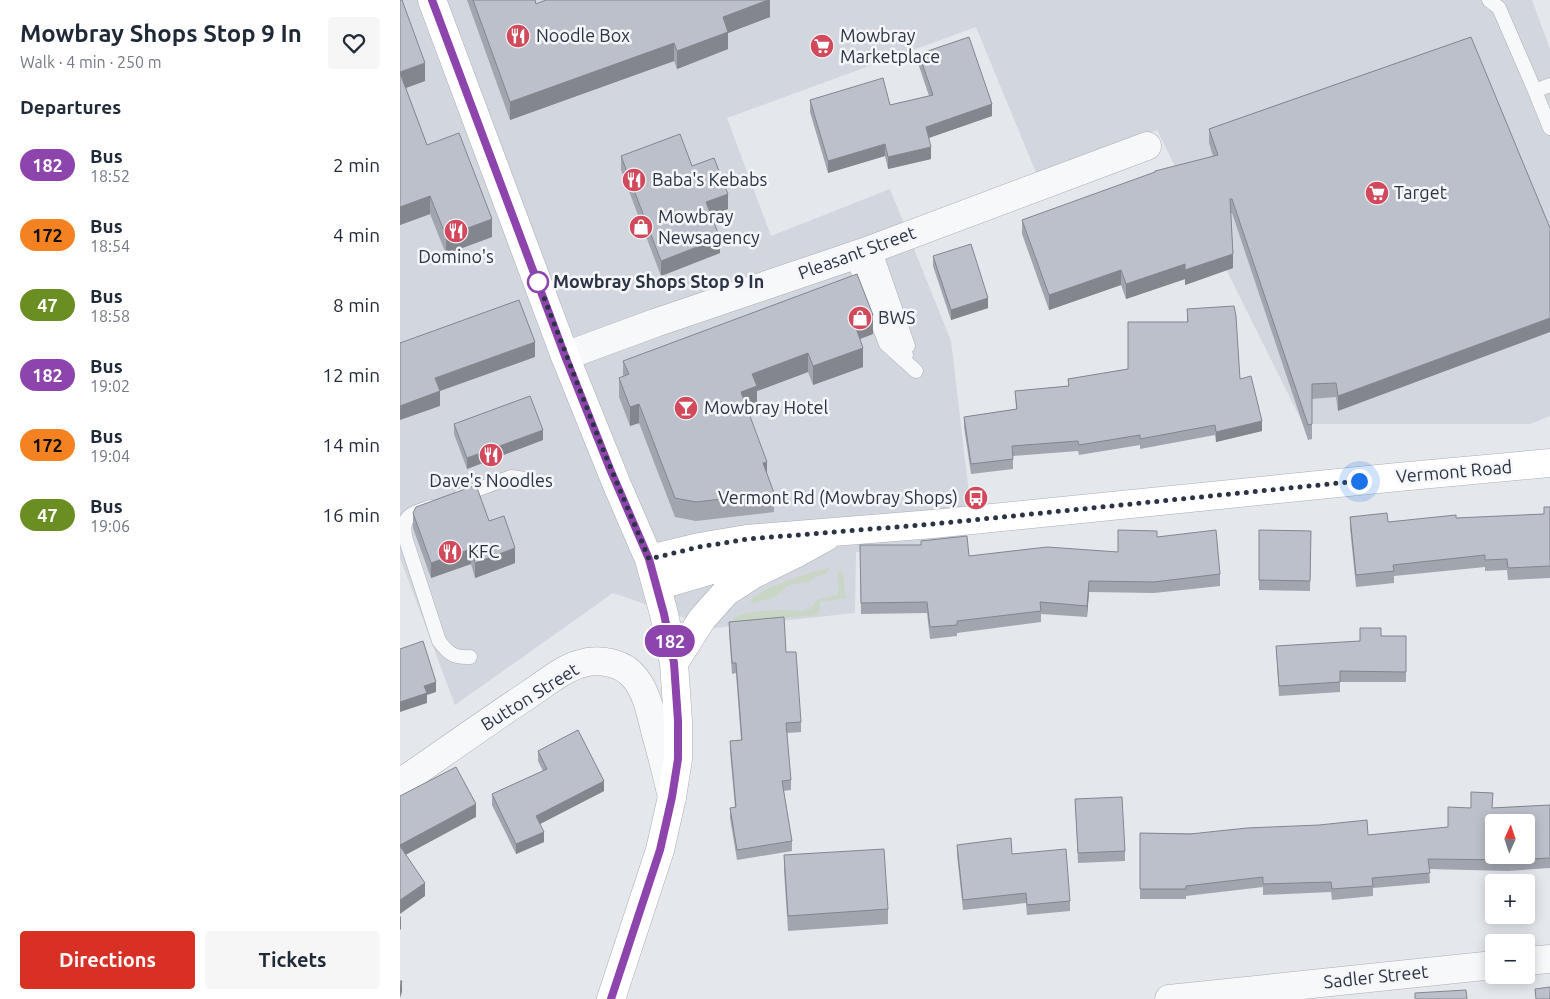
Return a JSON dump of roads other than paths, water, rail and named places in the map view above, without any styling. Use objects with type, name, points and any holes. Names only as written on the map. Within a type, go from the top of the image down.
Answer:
[{"type":"main road","points":[[432,0],[565,356],[610,469],[649,559],[674,663],[678,750],[672,797],[660,850],[611,999]]},
{"type":"main road","name":"Vermont Road","points":[[649,559],[732,541],[838,534],[1550,463]]},
{"type":"main road","points":[[674,663],[702,619],[726,592],[754,574],[838,534]]},
{"type":"main road","name":"Vermont Road","points":[[657,586],[838,534]]},
{"type":"street","name":"Pleasant Street","points":[[565,356],[655,323],[863,252],[1147,146]]},
{"type":"street","name":"Button Street","points":[[400,783],[571,667],[581,663],[600,661],[628,670],[635,677],[645,694],[672,797]]},
{"type":"street","points":[[1535,960],[1550,959]]},
{"type":"street","name":"Sadler Street","points":[[1169,999],[1359,989],[1485,967]]},
{"type":"lane","points":[[1489,0],[1499,8],[1550,128]]},
{"type":"lane","points":[[1535,91],[1550,85]]},
{"type":"lane","points":[[863,252],[906,339],[916,371],[886,344],[863,252]]},
{"type":"lane","points":[[470,657],[460,658],[448,652],[439,641],[406,540],[403,529],[404,522],[410,514],[511,477],[525,479]]},
{"type":"place","name":"Noodle Box","points":[[518,36]]},
{"type":"place","name":"Mowbray Marketplace","points":[[822,46]]},
{"type":"place","name":"Baba's Kebabs","points":[[634,180]]},
{"type":"place","name":"Target","points":[[1377,193]]},
{"type":"place","name":"Mowbray Newsagency","points":[[641,227]]},
{"type":"place","name":"Domino's","points":[[456,231]]},
{"type":"place","name":"Mowbray Shops Stop 9 In","points":[[538,282]]},
{"type":"place","name":"BWS","points":[[860,318]]},
{"type":"place","name":"Mowbray Hotel","points":[[686,408]]},
{"type":"place","name":"Dave's Noodles","points":[[491,455]]},
{"type":"place","name":"Vermont Rd (Mowbray Shops)","points":[[976,498]]},
{"type":"place","name":"KFC","points":[[450,552]]}]
